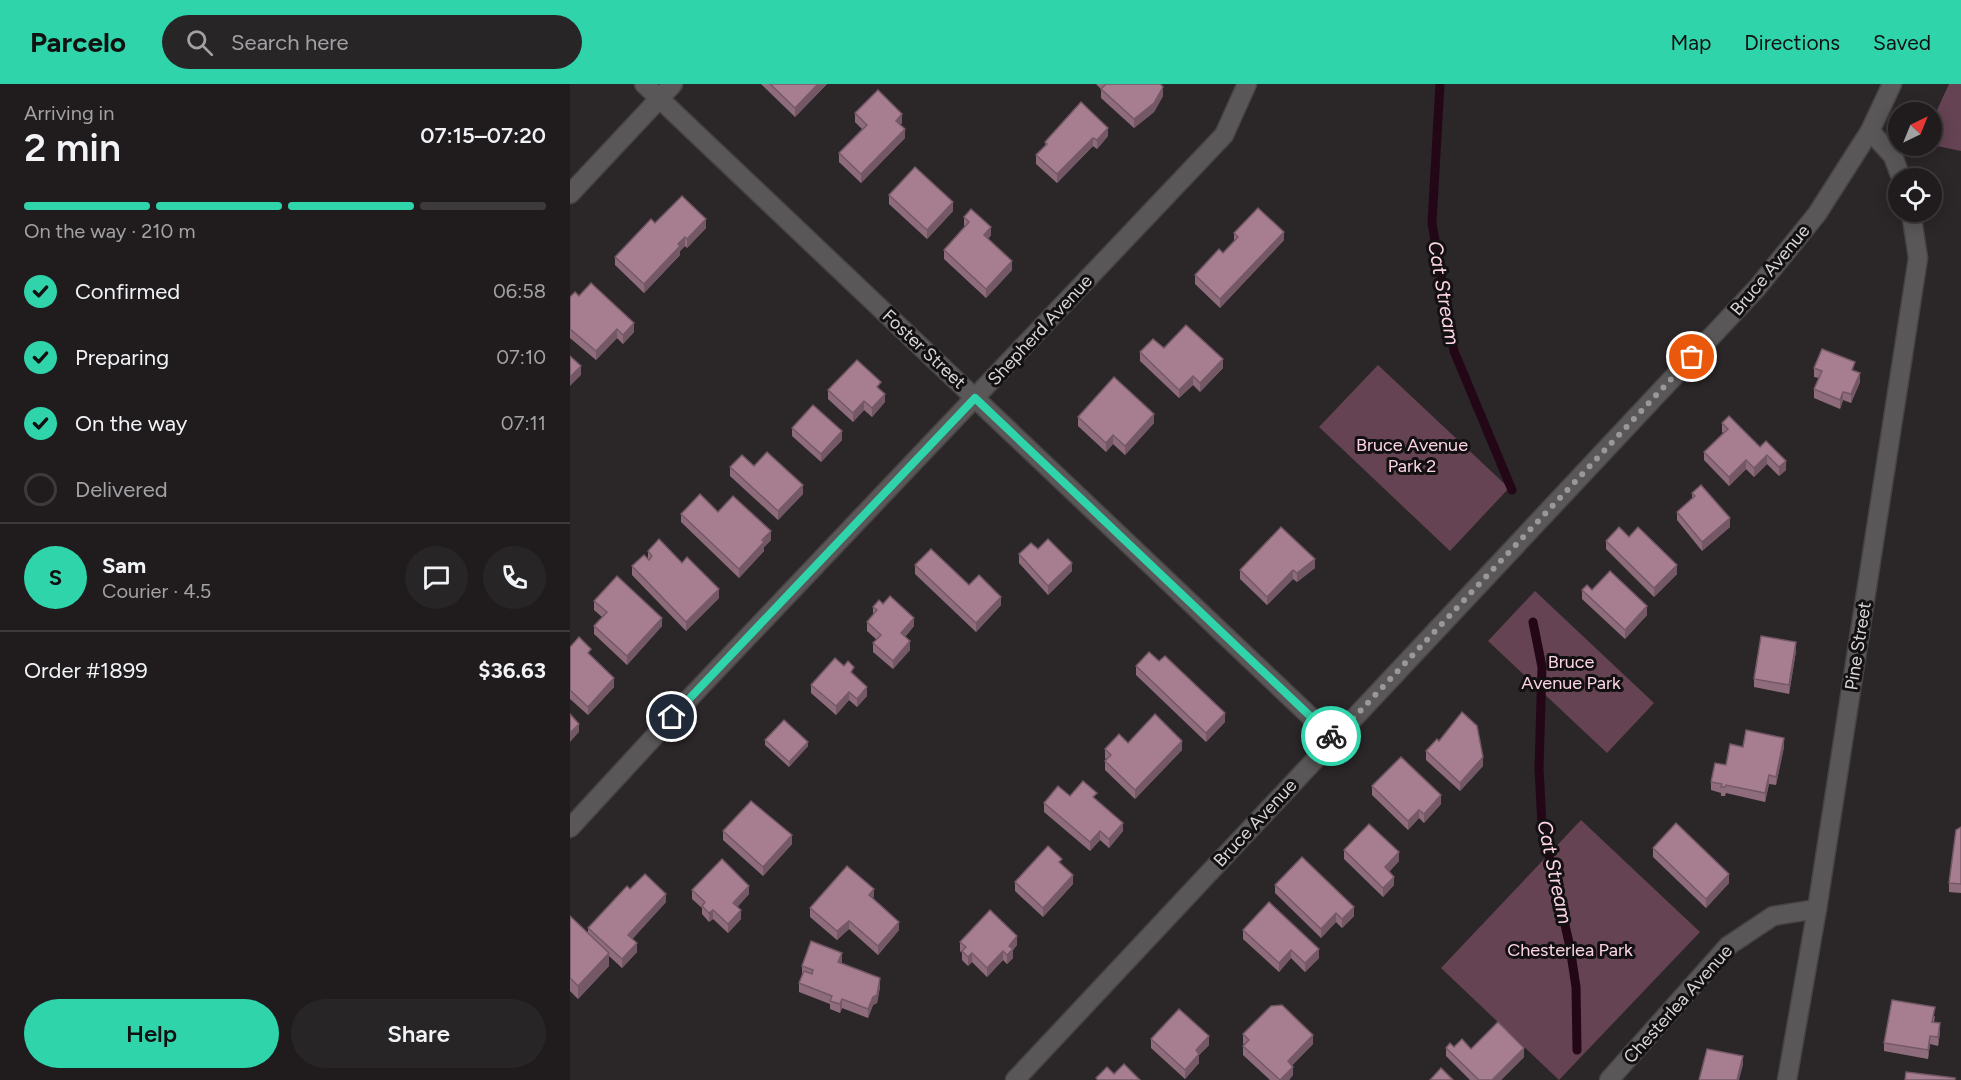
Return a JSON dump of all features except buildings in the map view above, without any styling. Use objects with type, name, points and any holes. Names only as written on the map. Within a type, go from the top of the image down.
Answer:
[{"type":"street","name":"Foster Street","points":[[644,84],[1334,739]]},
{"type":"street","points":[[570,194],[673,84]]},
{"type":"street","name":"Shepherd Avenue","points":[[570,828],[1224,135],[1247,84]]},
{"type":"street","points":[[1892,84],[1870,131],[1893,156],[1897,168]]},
{"type":"street","name":"Bruce Avenue","points":[[1015,1080],[1757,288],[1817,214],[1870,131]]},
{"type":"street","name":"Pine Street","points":[[1787,1080],[1817,909],[1918,258],[1913,222]]},
{"type":"street","name":"Chesterlea Avenue","points":[[1609,1080],[1728,946],[1773,916],[1817,909]]},
{"type":"green space","points":[[1949,84],[1961,84],[1961,151],[1942,147],[1941,102]]},
{"type":"green space","name":"Bruce Avenue Park 2","points":[[1378,365],[1509,488],[1450,551],[1319,427]]},
{"type":"green space","name":"Bruce Avenue Park","points":[[1535,591],[1654,703],[1607,753],[1488,641]]},
{"type":"green space","name":"Chesterlea Park","points":[[1581,820],[1700,932],[1559,1080],[1441,968]]},
{"type":"waterway","name":"Cat Stream","points":[[1440,84],[1432,223],[1454,351],[1512,490]]},
{"type":"waterway","name":"Cat Stream","points":[[1533,622],[1542,667],[1539,768],[1542,825],[1570,947],[1576,987],[1577,1050]]},
{"type":"way so far","points":[[1331,736],[1334,739],[1692,357]]},
{"type":"route","points":[[672,717],[975,398],[1331,736]]}]
